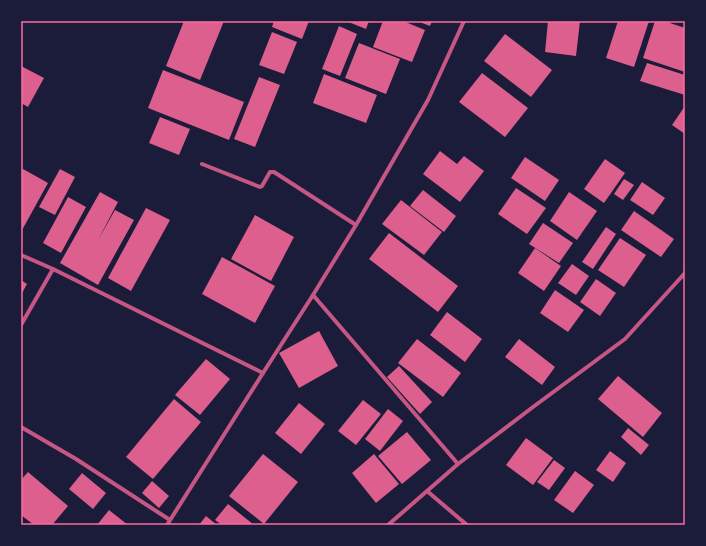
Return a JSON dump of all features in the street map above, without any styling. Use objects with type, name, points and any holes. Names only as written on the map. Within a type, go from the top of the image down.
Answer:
[{"type":"street","points":[[167,525],[356,225],[428,100],[464,21]]},
{"type":"street","points":[[202,164],[260,187],[270,172],[274,172],[356,225]]},
{"type":"street","points":[[21,255],[263,373]]},
{"type":"street","points":[[21,326],[53,270]]},
{"type":"street","points":[[388,525],[458,464],[625,339],[685,273]]},
{"type":"street","points":[[313,295],[458,464]]},
{"type":"street","points":[[21,426],[76,459],[170,520]]},
{"type":"street","points":[[427,491],[468,525]]},
{"type":"building","points":[[184,21],[224,21],[200,80],[166,66]]},
{"type":"building","points":[[274,21],[309,21],[302,39],[272,27]]},
{"type":"building","points":[[346,21],[369,21],[366,29]]},
{"type":"building","points":[[383,21],[403,21],[425,30],[412,62],[373,47]]},
{"type":"building","points":[[417,21],[432,21],[430,26]]},
{"type":"building","points":[[548,21],[580,21],[576,56],[545,52]]},
{"type":"building","points":[[618,21],[649,21],[634,67],[606,58]]},
{"type":"building","points":[[655,21],[664,21],[685,28],[685,72],[643,58]]},
{"type":"building","points":[[339,26],[357,34],[340,76],[322,69]]},
{"type":"building","points":[[272,32],[297,42],[284,74],[259,65]]},
{"type":"building","points":[[505,34],[552,70],[531,97],[484,61]]},
{"type":"building","points":[[359,43],[400,59],[386,94],[345,78]]},
{"type":"building","points":[[647,63],[685,75],[685,95],[640,81]]},
{"type":"building","points":[[21,66],[44,78],[28,107],[21,103]]},
{"type":"building","points":[[163,70],[244,102],[229,140],[148,108]]},
{"type":"building","points":[[482,73],[528,108],[505,137],[459,102]]},
{"type":"building","points":[[324,74],[377,95],[366,123],[313,103]]},
{"type":"building","points":[[259,77],[280,85],[255,147],[234,139]]},
{"type":"building","points":[[685,106],[685,134],[672,125]]},
{"type":"building","points":[[160,117],[190,129],[179,155],[149,143]]},
{"type":"building","points":[[440,151],[457,164],[464,156],[484,171],[460,202],[423,174]]},
{"type":"building","points":[[525,157],[559,180],[545,201],[511,178]]},
{"type":"building","points":[[605,159],[625,173],[604,203],[584,189]]},
{"type":"building","points":[[23,169],[48,183],[21,232],[21,173]]},
{"type":"building","points":[[60,169],[75,177],[55,215],[39,207]]},
{"type":"building","points":[[624,179],[634,185],[623,200],[614,194]]},
{"type":"building","points":[[642,182],[665,198],[653,215],[630,200]]},
{"type":"building","points":[[516,188],[546,208],[527,234],[498,214]]},
{"type":"building","points":[[423,190],[456,216],[444,232],[410,206]]},
{"type":"building","points":[[100,192],[118,202],[98,240],[115,210],[134,220],[98,285],[60,263]]},
{"type":"building","points":[[569,192],[597,211],[577,240],[550,221]]},
{"type":"building","points":[[68,197],[86,207],[61,253],[43,243]]},
{"type":"building","points":[[401,200],[442,232],[424,255],[382,224]]},
{"type":"building","points":[[146,208],[170,220],[131,291],[108,278]]},
{"type":"building","points":[[634,211],[674,239],[661,257],[621,230]]},
{"type":"building","points":[[255,215],[294,237],[271,281],[231,259]]},
{"type":"building","points":[[543,223],[573,243],[559,263],[529,244]]},
{"type":"building","points":[[606,227],[616,234],[593,269],[582,262]]},
{"type":"building","points":[[389,233],[458,286],[438,312],[369,259]]},
{"type":"building","points":[[620,238],[646,255],[624,287],[598,270]]},
{"type":"building","points":[[535,248],[561,266],[544,291],[518,273]]},
{"type":"building","points":[[222,257],[275,286],[255,323],[202,294]]},
{"type":"building","points":[[572,264],[589,276],[576,295],[558,283]]},
{"type":"building","points":[[596,279],[616,293],[600,316],[580,302]]},
{"type":"building","points":[[21,280],[27,284],[21,295]]},
{"type":"building","points":[[555,290],[584,310],[568,332],[540,313]]},
{"type":"building","points":[[447,312],[482,339],[465,362],[430,335]]},
{"type":"building","points":[[319,331],[338,366],[299,388],[279,353]]},
{"type":"building","points":[[417,339],[461,373],[443,397],[398,363]]},
{"type":"building","points":[[519,339],[555,367],[542,385],[505,357]]},
{"type":"building","points":[[206,359],[230,379],[200,415],[175,395]]},
{"type":"building","points":[[399,366],[432,402],[420,414],[387,377]]},
{"type":"building","points":[[618,376],[662,413],[643,437],[598,399]]},
{"type":"building","points":[[174,399],[201,422],[153,479],[126,457]]},
{"type":"building","points":[[363,400],[381,414],[356,445],[338,431]]},
{"type":"building","points":[[299,403],[325,424],[301,454],[275,433]]},
{"type":"building","points":[[388,409],[403,421],[380,451],[365,439]]},
{"type":"building","points":[[628,428],[649,445],[641,455],[621,437]]},
{"type":"building","points":[[407,432],[431,460],[402,484],[378,456]]},
{"type":"building","points":[[526,438],[553,458],[533,485],[506,465]]},
{"type":"building","points":[[610,451],[626,463],[613,482],[596,470]]},
{"type":"building","points":[[263,454],[298,482],[264,524],[229,496]]},
{"type":"building","points":[[374,454],[399,484],[376,503],[352,473]]},
{"type":"building","points":[[554,460],[565,468],[549,490],[537,482]]},
{"type":"building","points":[[575,471],[594,485],[573,513],[554,500]]},
{"type":"building","points":[[28,472],[68,506],[52,525],[34,525],[21,515],[21,480]]},
{"type":"building","points":[[82,473],[106,493],[93,509],[69,489]]},
{"type":"building","points":[[152,481],[169,496],[159,508],[142,493]]},
{"type":"building","points":[[228,504],[254,525],[222,525],[215,520]]},
{"type":"building","points":[[109,510],[128,525],[97,525]]},
{"type":"building","points":[[206,516],[217,525],[199,525]]}]
